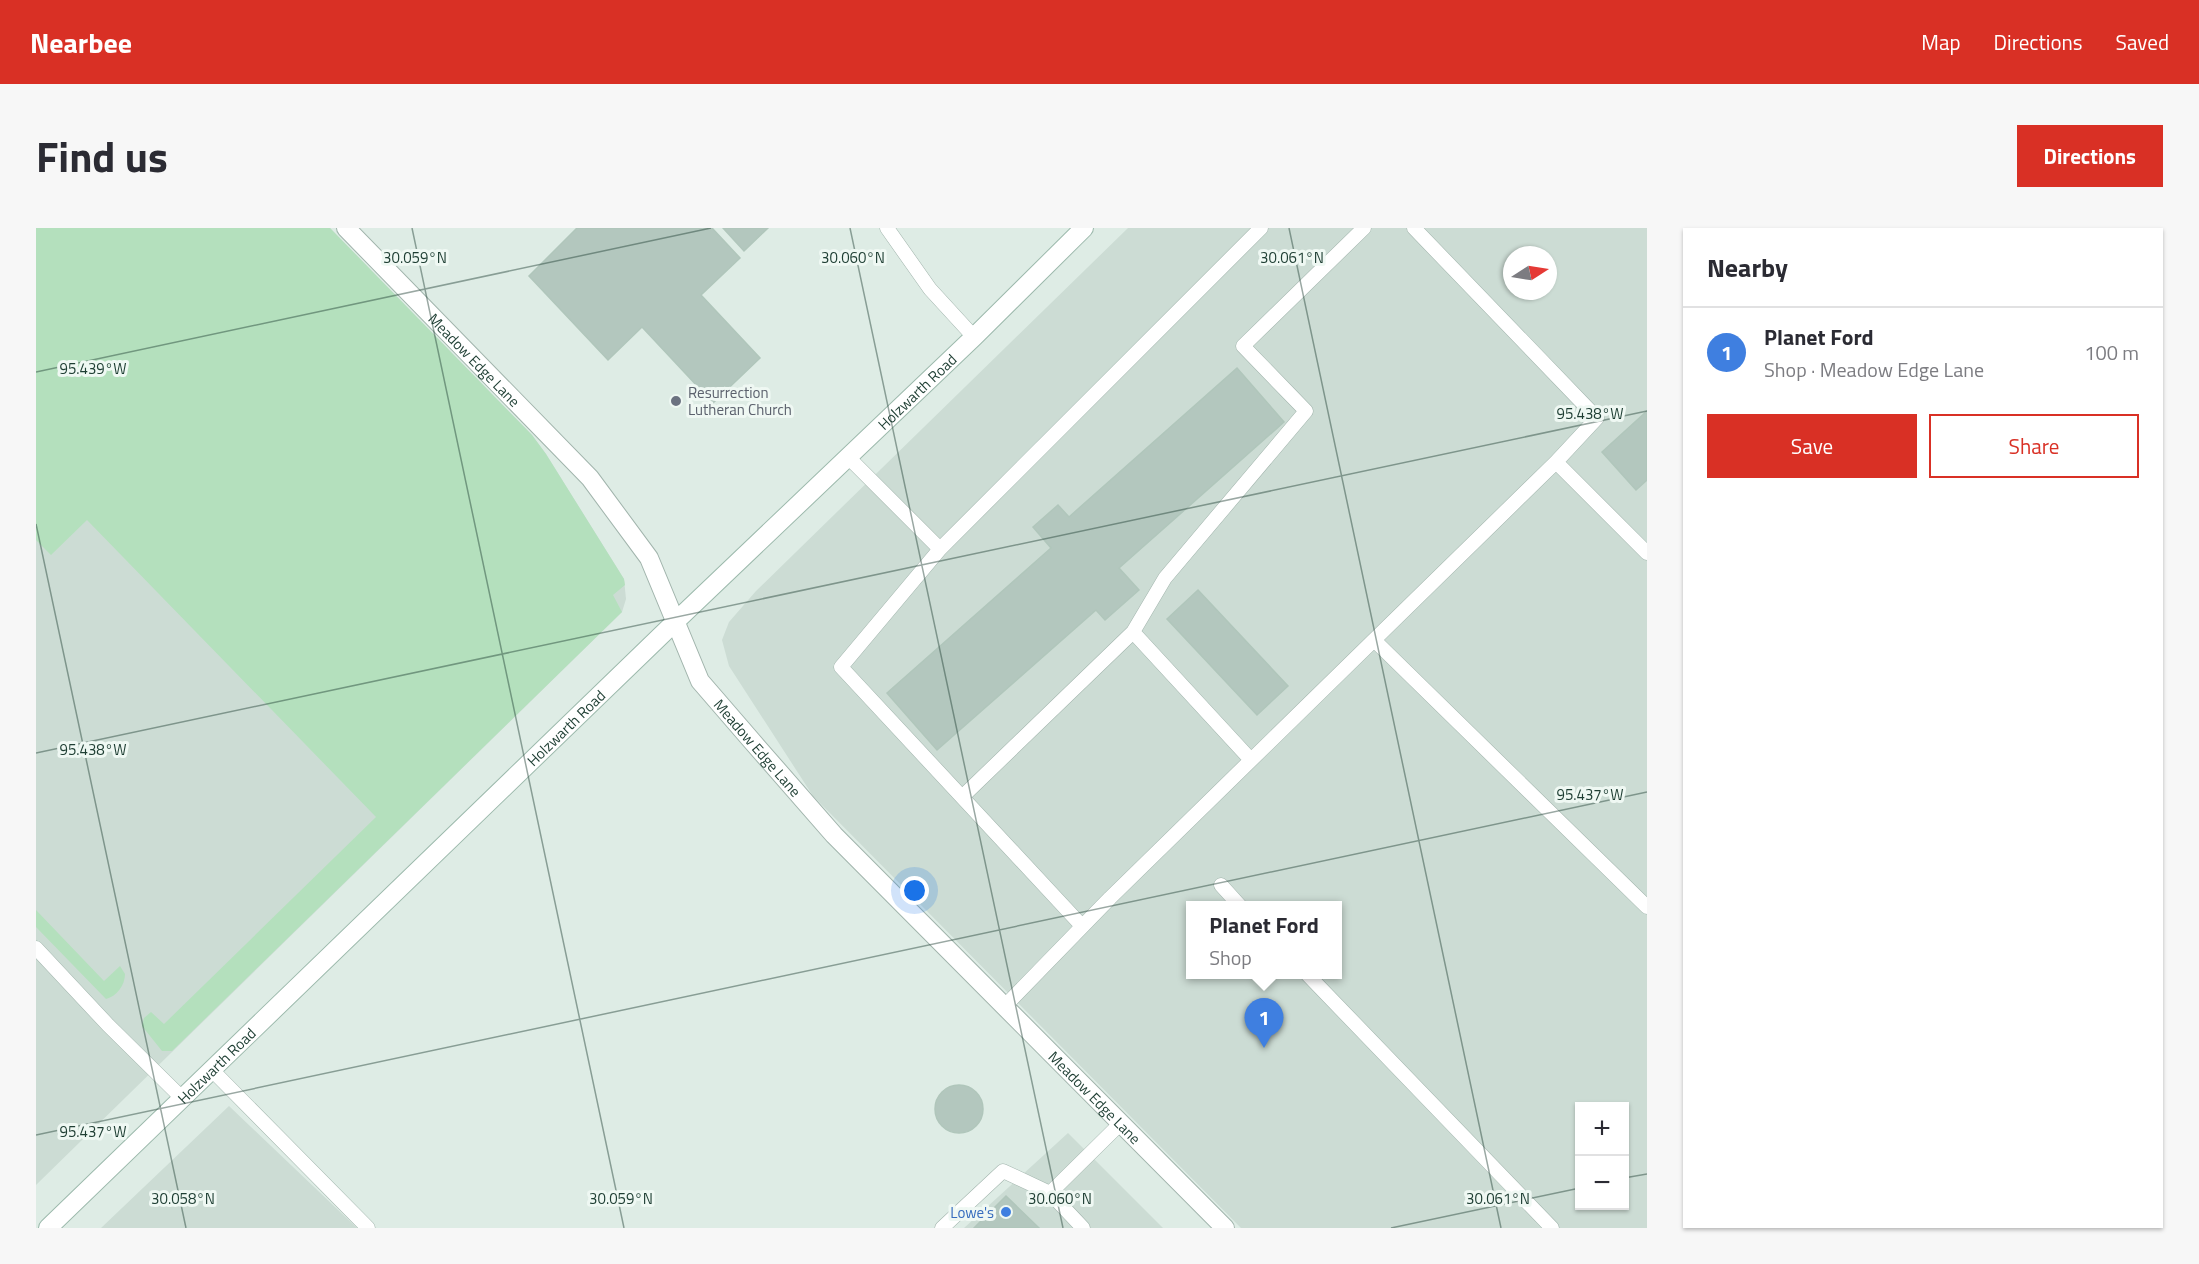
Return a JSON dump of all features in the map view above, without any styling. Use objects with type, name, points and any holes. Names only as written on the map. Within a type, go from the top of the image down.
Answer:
[{"type":"main road","name":"Meadow Edge Lane","points":[[346,228],[590,478],[649,558],[700,681],[834,835],[1225,1228]]},
{"type":"main road","name":"Holzwarth Road","points":[[48,1228],[676,621],[974,337],[1084,228]]},
{"type":"lane","points":[[887,228],[930,290],[974,337]]},
{"type":"lane","points":[[1082,926],[842,667],[940,549],[1262,228]]},
{"type":"lane","points":[[962,797],[1132,632],[1165,578],[1306,411],[1243,346],[1364,228]]},
{"type":"lane","points":[[1004,1006],[1082,926],[1556,462],[1597,417],[1414,228]]},
{"type":"lane","points":[[848,457],[940,549]]},
{"type":"lane","points":[[1556,462],[1647,553]]},
{"type":"lane","points":[[1132,632],[1251,760]]},
{"type":"lane","points":[[1374,640],[1647,907]]},
{"type":"lane","points":[[1221,885],[1235,901]]},
{"type":"lane","points":[[36,948],[108,1025],[183,1099]]},
{"type":"lane","points":[[1311,979],[1552,1228]]},
{"type":"lane","points":[[212,1070],[368,1228]]},
{"type":"lane","points":[[1050,1193],[1121,1123]]},
{"type":"lane","points":[[942,1228],[1003,1171],[1050,1193],[1083,1228]]},
{"type":"shaded area","points":[[36,228],[330,228],[532,435],[624,579],[626,599],[622,612],[36,1185]]},
{"type":"shaded area","points":[[1128,228],[1647,228],[1647,1228],[1241,1228],[813,796],[729,666],[722,640],[729,622],[756,591]]},
{"type":"shaded area","points":[[229,1106],[357,1228],[101,1228]]},
{"type":"shaded area","points":[[1068,1133],[1163,1228],[964,1228]]},
{"type":"green space","points":[[36,228],[330,228],[532,435],[624,579],[625,585],[613,595],[622,612],[172,1051],[162,1051],[142,1026],[144,1018],[151,1012],[164,1024],[376,817],[87,520],[51,555],[36,540]]},
{"type":"green space","points":[[36,910],[104,981],[120,966],[125,978],[117,993],[106,999],[36,927]]},
{"type":"building","name":"Resurrection Lutheran Church","points":[[577,228],[712,228],[740,258],[701,295],[760,358],[713,403],[642,327],[608,360],[529,276]]},
{"type":"building","points":[[723,228],[768,228],[744,251]]},
{"type":"building","points":[[1237,368],[1284,422],[1119,568],[1139,590],[1105,620],[1096,610],[937,750],[887,693],[1051,548],[1033,527],[1058,505],[1069,517]]},
{"type":"building","points":[[1647,411],[1647,480],[1636,490],[1602,452]]},
{"type":"building","points":[[1198,590],[1288,686],[1257,715],[1167,619]]},
{"type":"building","points":[[959,1085],[976,1092],[983,1109],[976,1126],[959,1133],[942,1126],[935,1109],[942,1092]]},
{"type":"building","name":"Lowe's","points":[[1006,1196],[1039,1228],[974,1228]]},
{"type":"place","name":"Resurrection Lutheran Church","points":[[676,401]]},
{"type":"place","name":"Planet Ford","points":[[1264,1048]]},
{"type":"place","name":"Lowe's","points":[[1006,1212]]}]
